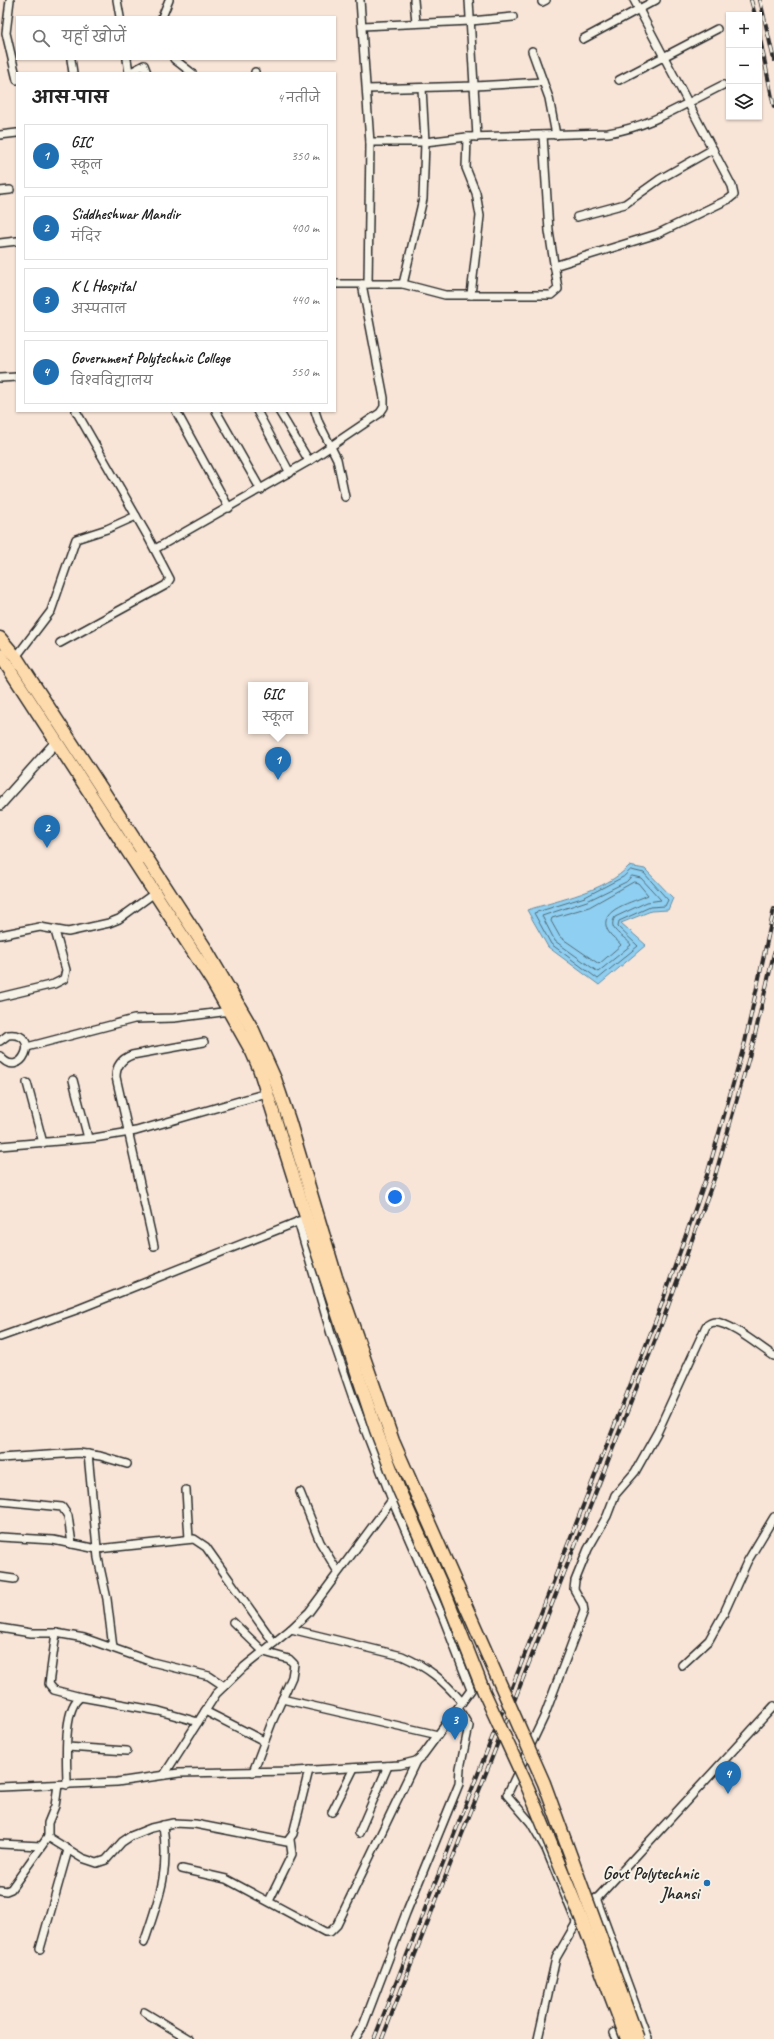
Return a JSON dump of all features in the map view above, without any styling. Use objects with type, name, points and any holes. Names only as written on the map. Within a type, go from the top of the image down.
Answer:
[{"type":"main road","points":[[0,638],[16,658],[139,857],[156,892],[230,1011],[252,1052],[267,1093],[302,1219],[319,1238],[336,1276],[392,1440],[544,1783],[638,2039]]},
{"type":"main road","points":[[0,655],[57,741],[204,946],[254,1030],[274,1079],[318,1214],[319,1238],[376,1430],[399,1490],[445,1593],[484,1692],[531,1796],[582,1920],[627,2039]]},
{"type":"street","points":[[10,0],[3,27],[16,76]]},
{"type":"street","points":[[117,0],[120,16]]},
{"type":"street","points":[[162,16],[169,0]]},
{"type":"street","points":[[155,549],[290,473],[332,446],[380,412],[384,407],[384,398],[365,284],[370,142],[360,0]]},
{"type":"street","points":[[414,0],[416,23]]},
{"type":"street","points":[[469,0],[477,137]]},
{"type":"street","points":[[554,266],[657,234],[732,197],[734,192],[713,149],[634,0]]},
{"type":"street","points":[[583,39],[656,0]]},
{"type":"street","points":[[362,26],[471,21],[513,17]]},
{"type":"street","points":[[619,80],[717,29]]},
{"type":"street","points":[[532,51],[552,108],[556,135]]},
{"type":"street","points":[[71,60],[74,72]]},
{"type":"street","points":[[127,60],[129,72]]},
{"type":"street","points":[[175,60],[191,72]]},
{"type":"street","points":[[130,72],[145,62],[147,72]]},
{"type":"street","points":[[367,89],[475,86],[543,82]]},
{"type":"street","points":[[370,142],[425,142],[467,137],[556,135],[623,131],[645,124],[723,85]]},
{"type":"street","points":[[403,284],[422,206],[425,142],[422,88]]},
{"type":"street","points":[[0,136],[16,133]]},
{"type":"street","points":[[336,284],[403,284],[445,295],[551,295],[558,289],[549,231],[543,135]]},
{"type":"street","points":[[467,137],[466,168],[476,193],[480,216],[471,295]]},
{"type":"street","points":[[577,217],[625,204],[660,179],[713,149]]},
{"type":"street","points":[[0,191],[10,190]]},
{"type":"street","points":[[0,243],[16,241]]},
{"type":"street","points":[[0,378],[16,377]]},
{"type":"street","points":[[60,643],[166,585],[170,579],[155,549],[77,412]]},
{"type":"street","points":[[177,412],[229,508]]},
{"type":"street","points":[[217,412],[261,490]]},
{"type":"street","points":[[257,412],[290,473]]},
{"type":"street","points":[[280,412],[309,461]]},
{"type":"street","points":[[314,412],[337,459],[345,497]]},
{"type":"street","points":[[16,658],[51,611],[76,538],[107,529],[136,516]]},
{"type":"street","points":[[0,805],[57,741]]},
{"type":"street","points":[[0,935],[28,928],[40,927],[55,931],[68,932],[109,923],[122,916],[156,892]]},
{"type":"street","points":[[0,997],[54,984],[64,979],[66,970],[55,931]]},
{"type":"street","points":[[27,1047],[134,1019],[174,1018],[230,1011]]},
{"type":"street","points":[[0,1041],[4,1037],[13,1034],[22,1038],[27,1047],[25,1056],[19,1062],[9,1063],[0,1056]]},
{"type":"street","points":[[154,1246],[116,1077],[120,1063],[132,1055],[204,1042]]},
{"type":"street","points":[[73,1080],[88,1138]]},
{"type":"street","points":[[27,1083],[43,1143]]},
{"type":"street","points":[[0,1146],[43,1143],[128,1132],[164,1124],[267,1093]]},
{"type":"street","points":[[0,1337],[76,1310],[302,1219],[318,1214]]},
{"type":"street","points":[[182,1869],[226,1879],[326,1932],[334,1929],[416,1761],[438,1735],[471,1690],[442,1614],[392,1500],[354,1402],[334,1342],[302,1219]]},
{"type":"street","points":[[576,1922],[546,1849],[531,1823],[507,1795],[546,1711],[584,1611],[584,1605],[574,1589],[575,1581],[588,1549],[607,1516],[615,1495],[636,1472],[658,1432],[706,1326],[715,1322],[726,1326],[738,1332],[774,1356]]},
{"type":"street","points":[[88,1454],[97,1549],[100,1571],[108,1604],[113,1648]]},
{"type":"street","points":[[0,1458],[88,1454],[127,1464]]},
{"type":"street","points":[[186,1490],[190,1539]]},
{"type":"street","points":[[300,1492],[320,1542],[338,1572]]},
{"type":"street","points":[[164,1775],[205,1711],[224,1686],[291,1629],[318,1601],[392,1500]]},
{"type":"street","points":[[0,1501],[62,1508],[68,1516],[72,1544]]},
{"type":"street","points":[[682,1665],[709,1640],[724,1613],[747,1562],[774,1517]]},
{"type":"street","points":[[0,1536],[53,1540],[97,1549],[190,1539],[199,1540],[206,1547],[274,1643]]},
{"type":"street","points":[[0,1577],[14,1579]]},
{"type":"street","points":[[232,1622],[264,1652],[289,1658],[294,1664],[292,1677],[264,1741],[253,1772]]},
{"type":"street","points":[[0,1628],[30,1633],[56,1633],[84,1638],[152,1662],[209,1676],[224,1686]]},
{"type":"street","points":[[291,1629],[402,1656],[417,1663],[444,1681],[460,1705],[469,1726],[460,1768],[459,1784],[406,1913],[363,2026],[355,2039]]},
{"type":"street","points":[[56,1633],[49,1684],[54,1690],[81,1697],[159,1711],[198,1722]]},
{"type":"street","points":[[67,1785],[68,1724],[77,1701],[81,1697]]},
{"type":"street","points":[[282,1699],[438,1735]]},
{"type":"street","points":[[538,2039],[556,1958],[576,1922],[596,1898],[655,1837],[774,1706]]},
{"type":"street","points":[[205,1711],[264,1741]]},
{"type":"street","points":[[68,1747],[127,1751]]},
{"type":"street","points":[[0,1787],[117,1782],[164,1775],[388,1766],[409,1764],[416,1761]]},
{"type":"street","points":[[359,1833],[388,1766]]},
{"type":"street","points":[[332,1812],[354,1768]]},
{"type":"street","points":[[269,1901],[292,1854],[290,1840],[293,1834],[309,1770]]},
{"type":"street","points":[[0,1890],[6,1891],[11,1889],[48,1837],[48,1823],[55,1806],[58,1785]]},
{"type":"street","points":[[48,1837],[90,1862],[102,1862],[111,1856],[122,1842],[131,1836],[163,1825],[179,1822],[195,1824],[283,1843],[290,1840]]},
{"type":"street","points":[[144,1943],[163,1883],[166,1859],[163,1825]]},
{"type":"street","points":[[0,1844],[41,1846]]},
{"type":"street","points":[[40,1950],[68,1850]]},
{"type":"street","points":[[596,1898],[648,2039]]},
{"type":"street","points":[[144,2012],[189,2039]]},
{"type":"street","points":[[617,2039],[614,2033],[642,2021]]},
{"type":"water","points":[[629,866],[645,869],[673,898],[668,910],[651,911],[621,923],[646,945],[599,985],[548,947],[527,910],[581,894],[595,888],[619,875]]},
{"type":"railway","points":[[751,0],[754,12]]},
{"type":"railway","points":[[760,0],[774,60]]},
{"type":"railway","points":[[762,48],[774,107]]},
{"type":"railway","points":[[374,2039],[657,1317],[707,1175],[745,1042],[774,909]]},
{"type":"railway","points":[[382,2039],[663,1320],[715,1176],[753,1043],[774,953]]},
{"type":"place","name":"GIC","points":[[278,780]]},
{"type":"place","name":"Siddheshwar Mandir","points":[[47,848]]},
{"type":"place","name":"K L Hospital","points":[[455,1740]]},
{"type":"place","name":"Government Polytechnic College","points":[[728,1794]]},
{"type":"place","name":"Govt Polytechnic Jhansi","points":[[707,1883]]}]
